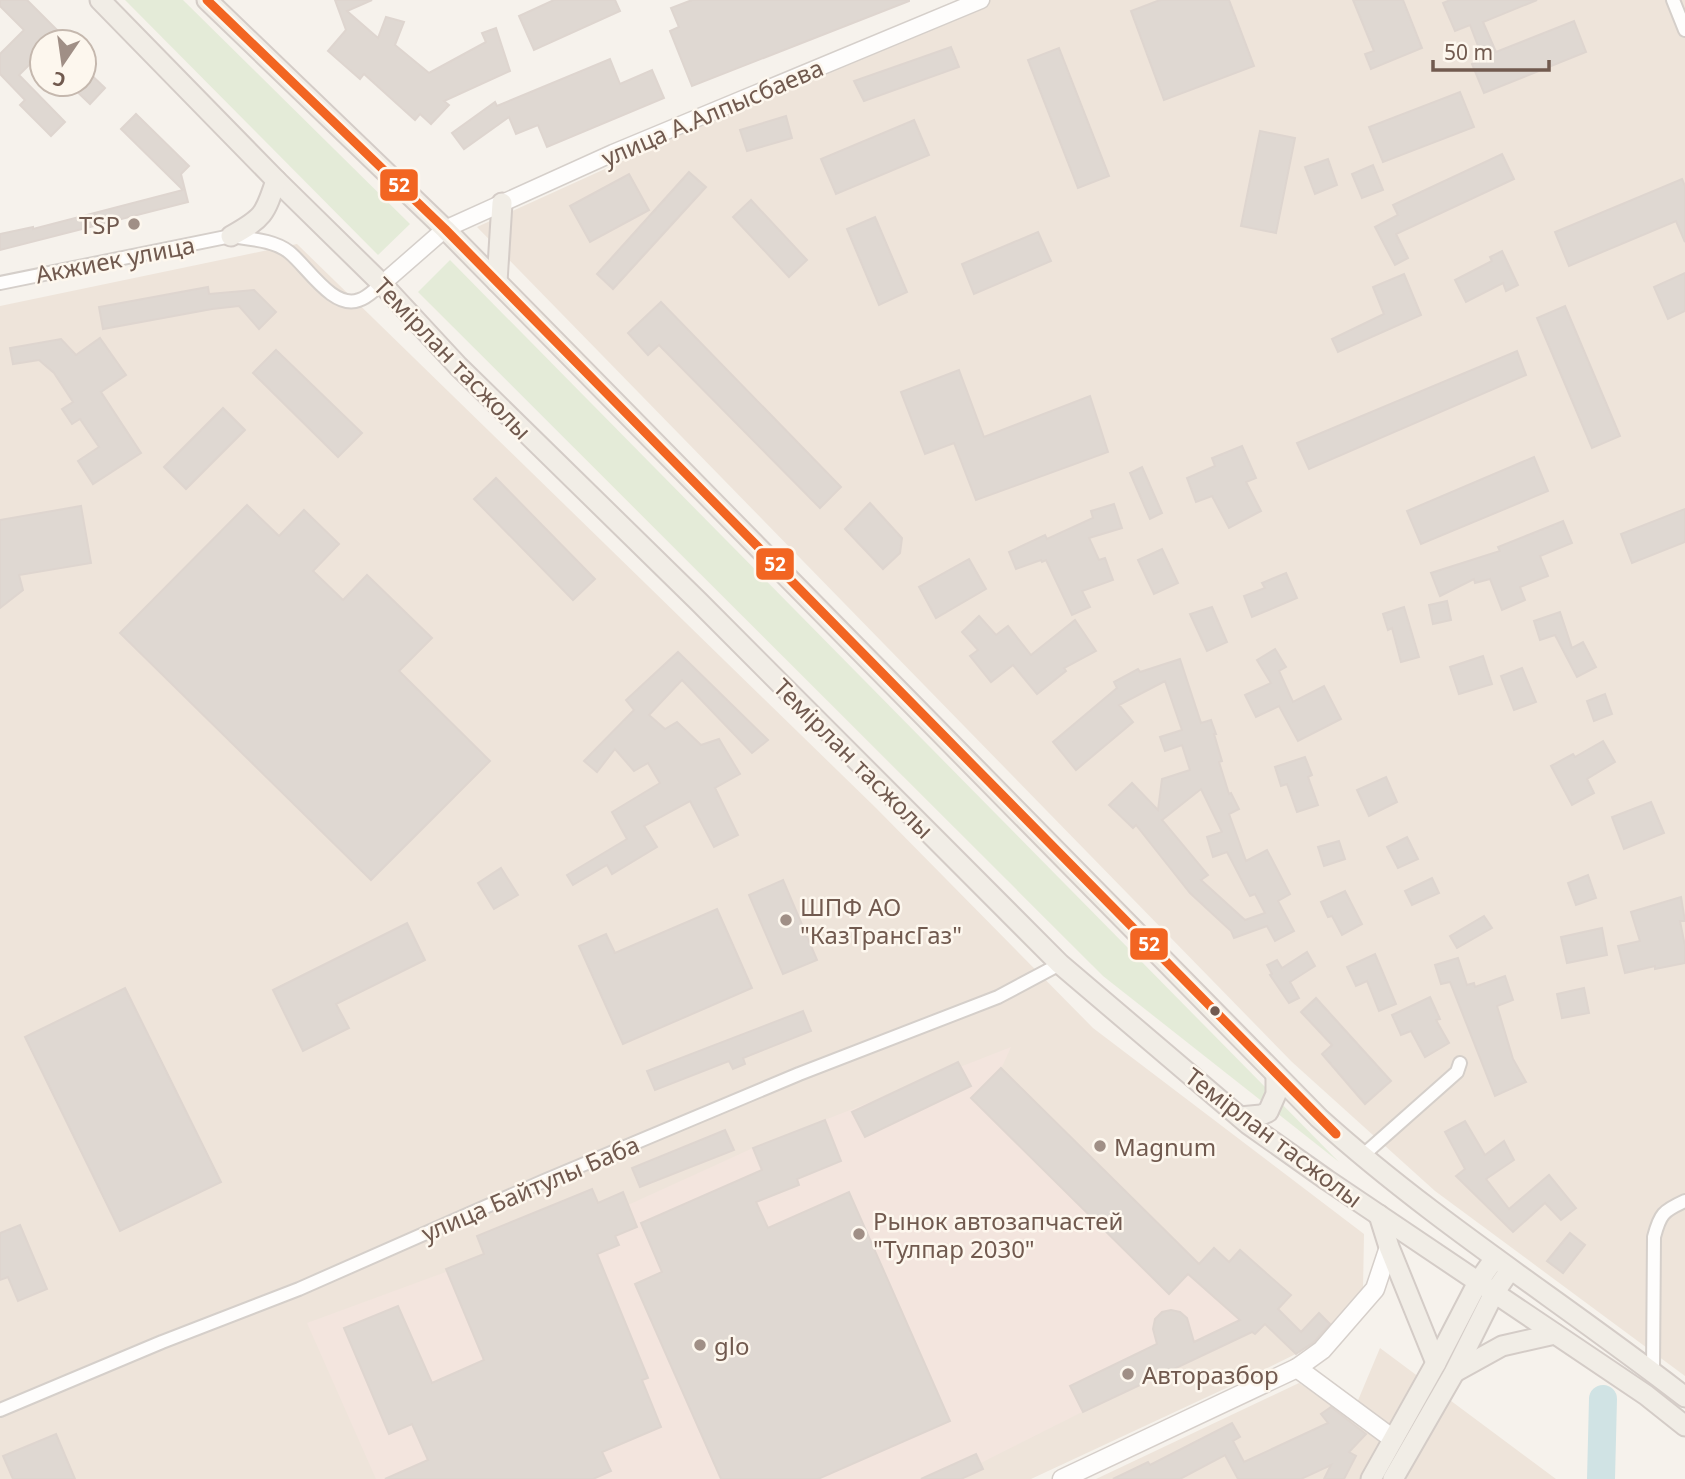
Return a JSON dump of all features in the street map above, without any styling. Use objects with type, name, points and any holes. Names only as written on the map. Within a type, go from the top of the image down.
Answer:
[{"type":"main road","name":"Темірлан тасжолы","points":[[100,0],[382,284],[458,366],[698,601],[1060,964],[1240,1117],[1379,1215],[1646,1395],[1685,1426]]},
{"type":"main road","name":"Темірлан тасжолы","points":[[207,0],[444,229],[1319,1118],[1361,1157],[1685,1397]]},
{"type":"main road","points":[[231,236],[264,214],[276,180]]},
{"type":"main road","points":[[496,282],[502,203]]},
{"type":"main road","points":[[1240,1117],[1268,1112],[1276,1094],[1276,1075]]},
{"type":"main road","points":[[1379,1215],[1389,1247],[1445,1368]]},
{"type":"main road","points":[[1062,1479],[1297,1368],[1322,1350],[1375,1289],[1389,1247]]},
{"type":"main road","points":[[1393,1479],[1445,1368],[1486,1288],[1503,1264]]},
{"type":"main road","points":[[1371,1479],[1393,1439],[1445,1368],[1502,1346],[1555,1334]]},
{"type":"main road","points":[[1297,1368],[1393,1439]]},
{"type":"street","name":"улица А.Алпысбаева","points":[[382,284],[444,229],[613,153],[981,0]]},
{"type":"street","points":[[1673,0],[1685,30]]},
{"type":"street","points":[[231,236],[264,242],[288,251],[330,294],[341,300],[360,300],[382,284]]},
{"type":"street","name":"Акжиек улица","points":[[0,283],[231,236]]},
{"type":"street","name":"улица Байтулы Баба","points":[[0,1410],[162,1342],[299,1289],[532,1186],[799,1074],[998,996],[1060,964]]},
{"type":"street","points":[[1361,1157],[1457,1072],[1461,1063]]},
{"type":"street","points":[[1653,1372],[1654,1237],[1658,1220],[1665,1210],[1685,1201]]},
{"type":"shaded area","points":[[977,0],[1685,0],[1685,1376],[1435,1191],[1292,1062],[477,227]]},
{"type":"shaded area","points":[[297,244],[876,808],[1093,1028],[1364,1234],[1363,1290],[1322,1341],[1031,1479],[0,1479],[0,306]]},
{"type":"shaded area","name":"Рынок автозапчастей \"Тулпар 2030\"","points":[[1011,1047],[1001,1069],[1199,1263],[1281,1312],[949,1479],[376,1479],[307,1323],[628,1205],[753,1148]]},
{"type":"shaded area","points":[[1380,1348],[1556,1479],[1096,1479],[1299,1383],[1351,1417]]},
{"type":"green space","points":[[125,0],[183,0],[410,224],[378,255]]},
{"type":"green space","points":[[450,260],[1339,1162],[1103,976],[418,292]]},
{"type":"building","points":[[0,0],[27,0],[55,28],[28,28],[28,66],[19,75],[28,84],[28,98],[42,98],[65,122],[51,136],[20,105],[25,100],[0,74],[0,54],[24,30],[0,6]]},
{"type":"building","points":[[335,0],[372,0],[347,11],[378,38],[386,17],[404,22],[395,45],[429,73],[486,42],[482,33],[496,28],[510,71],[444,101],[449,105],[431,124],[420,114],[415,120],[364,74],[360,79],[328,51],[346,30]]},
{"type":"building","points":[[554,0],[615,0],[620,11],[534,50],[519,16]]},
{"type":"building","points":[[692,0],[909,1],[692,86],[670,31],[679,27],[671,8]]},
{"type":"building","points":[[1160,0],[1229,0],[1254,66],[1164,100],[1131,11]]},
{"type":"building","points":[[1353,0],[1403,0],[1422,48],[1371,69],[1365,54],[1374,51]]},
{"type":"building","points":[[1450,0],[1537,0],[1483,22],[1496,52],[1574,21],[1586,52],[1484,93],[1472,64],[1483,59],[1470,25],[1455,31],[1443,3]]},
{"type":"building","points":[[951,47],[959,67],[864,101],[854,81]]},
{"type":"building","points":[[1059,48],[1109,176],[1078,188],[1028,60]]},
{"type":"building","points":[[610,59],[620,84],[652,70],[664,98],[547,147],[538,125],[516,134],[509,117],[464,149],[452,133],[495,102],[497,106]]},
{"type":"building","points":[[98,81],[105,88],[98,95]]},
{"type":"building","points":[[1460,92],[1474,127],[1383,162],[1369,127]]},
{"type":"building","points":[[84,98],[96,98],[90,104]]},
{"type":"building","points":[[136,114],[189,166],[181,174],[188,202],[0,250],[0,234],[33,229],[183,190],[121,129]]},
{"type":"building","points":[[786,116],[792,138],[747,151],[740,130]]},
{"type":"building","points":[[914,120],[929,155],[836,194],[821,159]]},
{"type":"building","points":[[1260,131],[1295,138],[1276,233],[1241,226]]},
{"type":"building","points":[[1502,154],[1514,179],[1396,234],[1408,258],[1395,265],[1375,227],[1398,215],[1393,205]]},
{"type":"building","points":[[1328,159],[1337,185],[1315,194],[1305,167]]},
{"type":"building","points":[[1373,165],[1383,190],[1362,198],[1352,174]]},
{"type":"building","points":[[689,172],[706,187],[613,289],[597,274]]},
{"type":"building","points":[[629,174],[649,210],[590,242],[570,206]]},
{"type":"building","points":[[1682,179],[1685,186],[1685,242],[1676,221],[1569,266],[1555,232]]},
{"type":"building","points":[[751,200],[807,260],[789,277],[733,217]]},
{"type":"building","points":[[875,217],[907,292],[879,305],[847,229]]},
{"type":"building","points":[[1038,232],[1051,261],[974,294],[962,264]]},
{"type":"building","points":[[1502,251],[1518,285],[1506,291],[1503,283],[1466,302],[1455,280],[1492,261],[1490,257]]},
{"type":"building","points":[[1685,273],[1685,311],[1668,319],[1654,287]]},
{"type":"building","points":[[1404,274],[1421,315],[1338,352],[1332,339],[1384,314],[1373,287]]},
{"type":"building","points":[[208,287],[209,294],[254,290],[276,312],[259,329],[239,306],[103,329],[99,307]]},
{"type":"building","points":[[661,302],[841,487],[820,508],[659,345],[648,355],[628,333]]},
{"type":"building","points":[[1565,306],[1620,436],[1592,448],[1537,318]]},
{"type":"building","points":[[100,338],[126,375],[101,392],[141,453],[93,484],[78,461],[99,447],[80,419],[72,424],[62,409],[73,402],[54,373],[39,360],[13,364],[10,348],[61,339],[76,355]]},
{"type":"building","points":[[276,350],[362,433],[338,457],[253,373]]},
{"type":"building","points":[[1517,351],[1526,375],[1309,469],[1297,443]]},
{"type":"building","points":[[959,370],[984,437],[1090,396],[1108,452],[976,500],[954,443],[925,454],[901,392]]},
{"type":"building","points":[[223,408],[245,430],[186,489],[164,467]]},
{"type":"building","points":[[1242,446],[1256,478],[1246,482],[1261,511],[1229,528],[1212,496],[1196,502],[1187,478],[1215,466],[1212,458]]},
{"type":"building","points":[[1534,457],[1548,491],[1421,544],[1407,511]]},
{"type":"building","points":[[1142,467],[1162,513],[1150,519],[1130,473]]},
{"type":"building","points":[[496,478],[595,579],[573,600],[474,499]]},
{"type":"building","points":[[870,503],[902,538],[900,553],[883,569],[845,529]]},
{"type":"building","points":[[1114,504],[1122,528],[1089,538],[1099,560],[1105,558],[1113,580],[1082,591],[1090,607],[1072,615],[1046,560],[1016,569],[1009,552],[1045,535],[1047,539],[1093,518],[1091,511]]},
{"type":"building","points":[[247,505],[279,536],[304,510],[339,544],[313,571],[343,600],[367,575],[432,638],[399,671],[490,761],[371,880],[120,633]]},
{"type":"building","points":[[81,506],[91,563],[19,575],[23,590],[0,608],[0,520]]},
{"type":"building","points":[[1685,509],[1685,542],[1632,563],[1621,534]]},
{"type":"building","points":[[1563,521],[1572,543],[1540,556],[1548,576],[1520,587],[1525,600],[1502,610],[1490,579],[1475,583],[1474,579],[1440,596],[1431,573],[1500,551],[1498,547]]},
{"type":"building","points":[[1162,549],[1178,583],[1154,594],[1138,560]]},
{"type":"building","points":[[969,559],[986,589],[936,618],[919,587]]},
{"type":"building","points":[[1286,573],[1297,598],[1252,617],[1244,596],[1265,588],[1262,583]]},
{"type":"building","points":[[1447,601],[1451,620],[1433,624],[1429,605]]},
{"type":"building","points":[[1212,607],[1227,642],[1207,651],[1190,614]]},
{"type":"building","points":[[1404,607],[1419,657],[1401,662],[1392,628],[1388,630],[1383,614]]},
{"type":"building","points":[[1560,612],[1572,648],[1583,642],[1596,667],[1577,677],[1555,635],[1540,640],[1534,621]]},
{"type":"building","points":[[979,616],[996,635],[1008,626],[1031,655],[1075,620],[1096,651],[1064,668],[1066,671],[1037,694],[1013,665],[991,682],[970,656],[978,650],[962,632]]},
{"type":"building","points":[[1275,649],[1286,667],[1279,671],[1293,702],[1324,686],[1341,719],[1298,741],[1279,706],[1256,717],[1245,695],[1271,683],[1257,660]]},
{"type":"building","points":[[678,652],[768,740],[752,753],[682,680],[649,715],[665,729],[677,722],[701,745],[719,739],[740,774],[715,788],[738,835],[714,847],[690,801],[644,826],[657,847],[612,874],[607,865],[573,885],[567,875],[627,839],[612,812],[660,783],[648,763],[634,771],[615,749],[597,772],[584,761],[634,710],[626,700]]},
{"type":"building","points":[[1483,656],[1492,684],[1459,694],[1450,667]]},
{"type":"building","points":[[1180,659],[1201,723],[1211,720],[1216,734],[1222,761],[1219,762],[1229,794],[1231,793],[1239,809],[1229,814],[1246,861],[1267,850],[1290,894],[1278,901],[1294,931],[1275,941],[1267,926],[1234,938],[1231,931],[1190,893],[1136,825],[1133,828],[1109,805],[1132,783],[1158,810],[1162,779],[1190,770],[1182,745],[1165,751],[1160,737],[1182,730],[1165,681],[1119,705],[1133,722],[1076,770],[1053,742],[1117,688],[1114,682],[1138,669],[1140,672]],"holes":[[[1201,789],[1222,832],[1207,837],[1213,857],[1227,852],[1250,896],[1255,894],[1265,913],[1245,920],[1201,880],[1208,875],[1162,820]]]},
{"type":"building","points":[[1522,668],[1536,702],[1514,710],[1501,676]]},
{"type":"building","points":[[1605,694],[1612,714],[1594,721],[1587,701]]},
{"type":"building","points":[[1603,741],[1615,762],[1587,779],[1594,793],[1572,805],[1551,766],[1573,754],[1575,757]]},
{"type":"building","points":[[1305,757],[1312,775],[1308,777],[1318,805],[1297,812],[1287,784],[1281,786],[1275,767]]},
{"type":"building","points":[[1386,777],[1397,802],[1369,816],[1357,790]]},
{"type":"building","points":[[1651,802],[1664,833],[1624,849],[1612,817]]},
{"type":"building","points":[[1407,837],[1418,859],[1398,868],[1387,847]]},
{"type":"building","points":[[1339,841],[1345,859],[1324,866],[1318,847]]},
{"type":"building","points":[[501,868],[518,895],[494,909],[478,883]]},
{"type":"building","points":[[1588,875],[1596,898],[1576,905],[1568,883]]},
{"type":"building","points":[[1432,878],[1439,893],[1412,905],[1405,891]]},
{"type":"building","points":[[783,880],[817,960],[783,974],[749,895]]},
{"type":"building","points":[[1345,891],[1362,924],[1342,935],[1332,916],[1328,917],[1321,902]]},
{"type":"building","points":[[1681,897],[1685,921],[1680,921],[1685,963],[1625,973],[1618,946],[1640,941],[1631,912]]},
{"type":"building","points":[[717,909],[752,988],[623,1044],[579,946],[606,934],[615,953]]},
{"type":"building","points":[[1484,916],[1492,928],[1457,948],[1450,936]]},
{"type":"building","points":[[407,923],[425,960],[336,1004],[349,1028],[303,1051],[273,990]]},
{"type":"building","points":[[1602,928],[1607,955],[1567,963],[1561,937]]},
{"type":"building","points":[[1307,952],[1315,966],[1290,982],[1299,998],[1289,1003],[1270,975],[1272,974],[1267,965],[1277,960],[1282,968]]},
{"type":"building","points":[[1375,954],[1396,1004],[1379,1011],[1367,981],[1356,986],[1347,967]]},
{"type":"building","points":[[1458,958],[1467,985],[1474,983],[1475,987],[1505,976],[1513,1000],[1497,1006],[1513,1059],[1526,1082],[1495,1096],[1450,982],[1441,984],[1435,965]]},
{"type":"building","points":[[125,988],[221,1182],[120,1231],[25,1037]]},
{"type":"building","points":[[1584,988],[1589,1013],[1562,1018],[1557,994]]},
{"type":"building","points":[[1430,997],[1440,1019],[1436,1020],[1449,1043],[1425,1057],[1411,1031],[1401,1035],[1392,1015]]},
{"type":"building","points":[[1316,998],[1391,1081],[1365,1104],[1322,1054],[1332,1045],[1301,1012]]},
{"type":"building","points":[[803,1011],[811,1031],[743,1058],[745,1064],[733,1069],[729,1061],[655,1090],[647,1071]]},
{"type":"building","points":[[958,1062],[971,1086],[865,1137],[852,1112]]},
{"type":"building","points":[[1001,1068],[1199,1264],[1214,1248],[1229,1262],[1240,1250],[1291,1295],[1278,1309],[1301,1332],[1319,1313],[1330,1324],[1314,1342],[1296,1354],[1265,1324],[1255,1334],[1252,1332],[1083,1412],[1070,1386],[1157,1344],[1153,1329],[1155,1319],[1162,1312],[1180,1312],[1187,1318],[1194,1342],[1240,1320],[1188,1274],[1169,1294],[971,1098]]},
{"type":"building","points":[[825,1120],[841,1161],[797,1179],[799,1185],[756,1202],[768,1228],[849,1192],[950,1421],[818,1479],[721,1479],[635,1284],[662,1272],[641,1223],[762,1170],[753,1148]]},
{"type":"building","points":[[1465,1121],[1485,1155],[1504,1141],[1514,1160],[1486,1179],[1509,1209],[1549,1175],[1576,1208],[1561,1220],[1545,1203],[1513,1232],[1456,1176],[1465,1169],[1445,1132]]},
{"type":"building","points":[[725,1130],[734,1150],[640,1187],[632,1168]]},
{"type":"building","points":[[592,1189],[598,1203],[623,1192],[637,1227],[615,1236],[619,1245],[597,1254],[648,1378],[642,1380],[661,1427],[602,1452],[611,1471],[593,1479],[385,1479],[428,1460],[412,1424],[389,1434],[344,1328],[398,1306],[432,1383],[484,1360],[446,1269],[484,1254],[477,1236]]},
{"type":"building","points":[[20,1225],[47,1289],[18,1301],[8,1277],[0,1280],[0,1233]]},
{"type":"building","points":[[1570,1233],[1585,1245],[1563,1273],[1547,1261]]},
{"type":"building","points":[[1331,1407],[1366,1434],[1349,1452],[1356,1456],[1344,1479],[1324,1479],[1331,1465],[1301,1479],[1238,1479],[1225,1455],[1180,1479],[1113,1479],[1148,1462],[1150,1465],[1232,1423],[1240,1437],[1233,1441],[1244,1462],[1328,1423],[1321,1414]]},
{"type":"building","points":[[56,1434],[75,1479],[13,1479],[3,1456]]},
{"type":"building","points":[[976,1454],[983,1469],[961,1479],[921,1479]]},
{"type":"waterway","points":[[1601,1479],[1603,1399]]},
{"type":"transit line","name":"52","points":[[207,0],[445,229],[1336,1134]]},
{"type":"place","name":"TSP","points":[[134,224]]},
{"type":"place","name":"ШПФ АО \"КазТрансГаз\"","points":[[786,920]]},
{"type":"place","name":"Magnum","points":[[1100,1146]]},
{"type":"place","name":"Рынок автозапчастей \"Тулпар 2030\"","points":[[859,1234]]},
{"type":"place","name":"glo","points":[[700,1345]]},
{"type":"place","name":"Авторазбор","points":[[1128,1374]]}]
